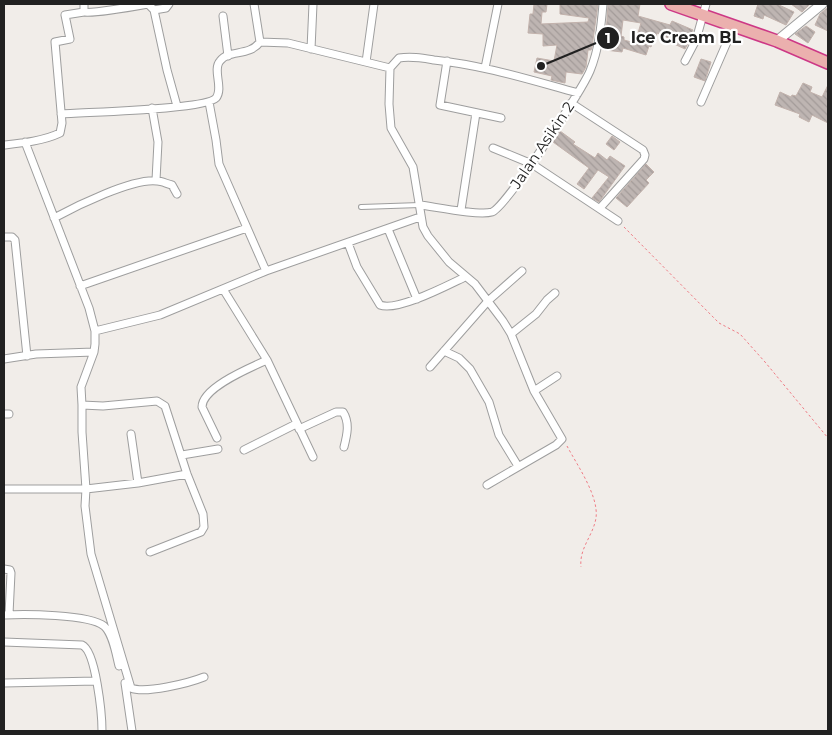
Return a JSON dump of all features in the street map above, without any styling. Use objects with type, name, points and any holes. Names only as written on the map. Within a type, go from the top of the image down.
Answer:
[{"type":"highway","points":[[671,4],[705,9],[734,26],[777,41],[828,63]]},
{"type":"street","points":[[4,145],[60,133],[61,114],[56,42],[70,39],[65,15],[84,8],[90,14],[148,4],[152,6],[167,70],[178,106]]},
{"type":"street","points":[[154,10],[166,8],[169,4]]},
{"type":"street","points":[[254,4],[260,42]]},
{"type":"street","points":[[311,49],[313,4]]},
{"type":"street","points":[[366,62],[374,4]]},
{"type":"street","points":[[485,68],[498,4]]},
{"type":"street","name":"Jalan Asikin 2","points":[[420,205],[486,213],[499,208],[532,164],[578,93],[589,72],[600,36],[603,4]]},
{"type":"street","points":[[777,41],[822,4]]},
{"type":"street","points":[[685,61],[696,40],[705,9]]},
{"type":"street","points":[[223,16],[228,56]]},
{"type":"street","points":[[701,102],[734,26]]},
{"type":"street","points":[[260,42],[288,43],[390,68]]},
{"type":"street","points":[[61,114],[209,102],[217,96],[219,63],[221,59],[253,50],[260,42]]},
{"type":"street","points":[[487,485],[556,445],[562,439],[534,391],[511,334],[475,284],[449,262],[428,236],[420,217],[420,205],[413,167],[392,128],[389,104],[390,68],[399,58],[410,56],[448,61],[485,68],[578,93]]},
{"type":"street","points":[[448,61],[440,105],[501,118]]},
{"type":"street","points":[[209,102],[219,164],[266,271]]},
{"type":"street","points":[[571,103],[643,150],[645,155],[644,159],[600,208]]},
{"type":"street","points":[[152,108],[158,142],[156,180]]},
{"type":"street","points":[[461,210],[476,113]]},
{"type":"street","points":[[25,142],[89,308],[95,331],[94,352],[81,387],[86,489],[85,506],[91,554],[130,688],[145,690],[187,684],[204,677]]},
{"type":"street","points":[[493,148],[532,164],[618,221]]},
{"type":"street","points":[[54,218],[88,200],[138,183],[156,180],[172,185],[177,194]]},
{"type":"street","points":[[95,331],[160,314],[266,271],[420,217]]},
{"type":"street","points":[[80,286],[247,228]]},
{"type":"street","points":[[388,229],[417,299]]},
{"type":"street","points":[[4,237],[12,237],[15,240],[27,356]]},
{"type":"street","points":[[348,243],[357,266],[380,305],[391,307],[417,299],[465,277]]},
{"type":"street","points":[[430,367],[488,302],[522,271]]},
{"type":"street","points":[[223,289],[268,360],[297,427],[313,457]]},
{"type":"street","points":[[511,334],[536,314],[547,300],[556,293]]},
{"type":"street","points":[[444,351],[459,358],[470,368],[489,402],[499,435],[518,466]]},
{"type":"street","points":[[4,359],[36,354],[94,352]]},
{"type":"street","points":[[217,438],[202,407],[202,401],[232,376],[268,360]]},
{"type":"street","points":[[534,391],[557,376]]},
{"type":"street","points":[[82,405],[103,406],[157,402],[165,406],[203,514],[204,527],[201,532],[150,552]]},
{"type":"street","points":[[244,450],[336,412],[343,412],[346,417],[348,432],[344,447]]},
{"type":"street","points":[[131,434],[138,483]]},
{"type":"street","points":[[182,455],[218,449]]},
{"type":"street","points":[[4,489],[86,489],[138,483],[188,474]]},
{"type":"street","points":[[4,569],[10,570],[11,573],[6,614],[60,616],[89,620],[103,625],[109,634],[127,689],[132,731]]},
{"type":"street","points":[[4,642],[85,646],[89,654],[102,710],[102,731]]},
{"type":"street","points":[[4,682],[96,681]]},
{"type":"lane","points":[[360,207],[420,205]]},
{"type":"path","points":[[618,221],[719,323],[740,334],[828,438]]},
{"type":"path","points":[[562,439],[582,472],[595,506],[596,518],[582,553],[581,567]]},
{"type":"building","points":[[534,4],[547,4],[546,12],[542,12],[541,24],[588,22],[589,18],[560,14],[560,4],[598,4],[592,47],[591,50],[588,50],[586,67],[582,74],[566,72],[565,83],[551,80],[552,76],[534,72],[537,58],[554,61],[557,45],[543,46],[543,34],[528,33],[530,14],[533,14]]},
{"type":"building","points":[[608,4],[640,4],[638,16],[670,25],[672,21],[693,30],[685,49],[672,43],[673,40],[657,33],[646,55],[623,48],[622,52],[605,50]],"holes":[[[623,20],[641,23],[635,43],[624,40],[624,37],[621,36]]]},
{"type":"building","points":[[758,4],[777,4],[794,12],[786,25],[764,15],[763,19],[754,16]]},
{"type":"building","points":[[791,4],[810,4],[802,12]]},
{"type":"building","points":[[827,8],[828,31],[815,25],[820,14]]},
{"type":"building","points":[[806,26],[815,32],[808,43],[795,34]]},
{"type":"building","points":[[701,59],[711,62],[705,81],[694,77]]},
{"type":"building","points":[[803,83],[812,87],[810,92],[822,97],[828,85],[828,123],[812,115],[809,122],[799,117],[800,114],[775,105],[780,92],[791,97],[792,95],[796,96]]},
{"type":"building","points":[[560,131],[575,142],[573,144],[595,158],[598,153],[607,160],[610,156],[625,166],[599,202],[592,198],[609,177],[598,170],[584,189],[577,184],[589,168],[553,142]]},
{"type":"building","points":[[612,136],[620,142],[614,150],[606,144]]},
{"type":"building","points":[[646,164],[654,172],[646,180],[649,183],[627,207],[616,198]]},
{"type":"place","name":"Ice Cream BL","points":[[541,66]]}]
